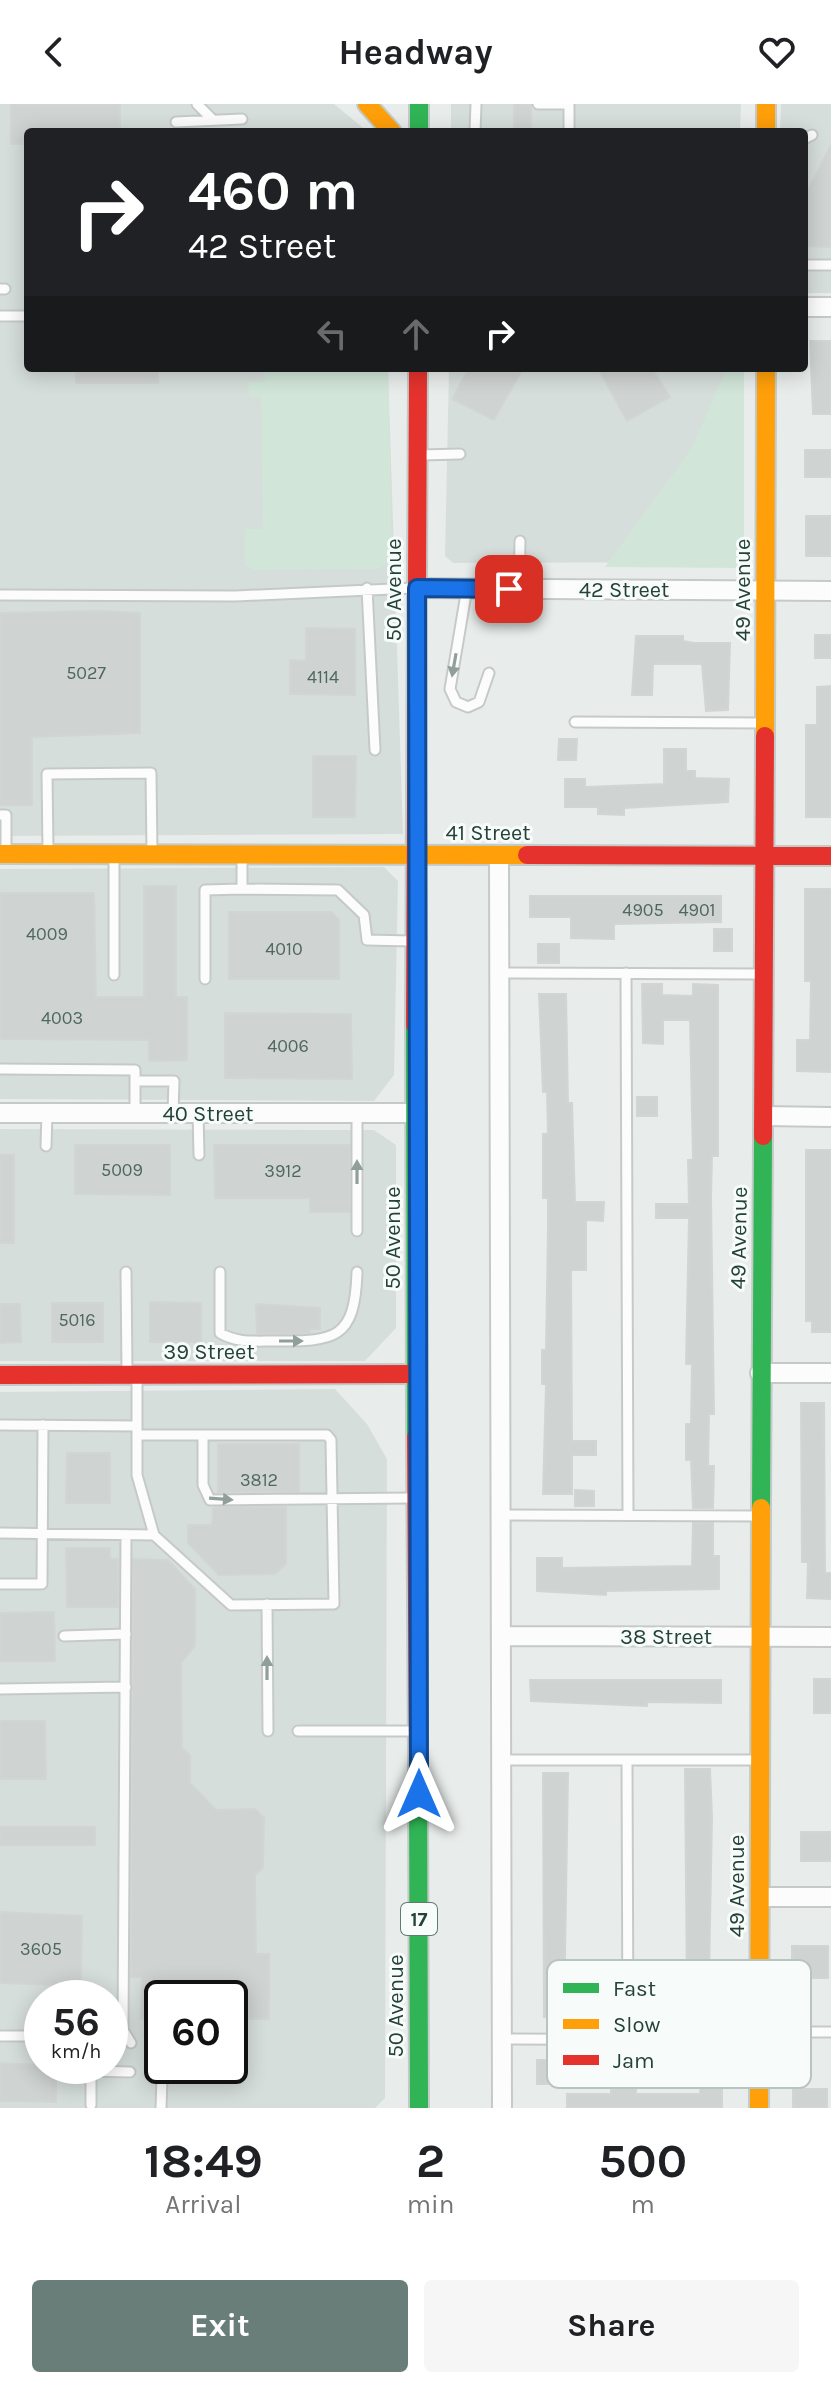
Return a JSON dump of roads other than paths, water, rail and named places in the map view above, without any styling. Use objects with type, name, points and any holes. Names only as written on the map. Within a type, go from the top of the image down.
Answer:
[{"type":"main road","points":[[367,104],[388,128]]},
{"type":"main road","points":[[419,104],[419,128]]},
{"type":"main road","points":[[766,104],[766,128]]},
{"type":"main road","name":"50 Avenue","points":[[418,372],[415,1113],[419,2108]]},
{"type":"main road","name":"49 Avenue","points":[[760,1960],[766,372]]},
{"type":"main road","name":"41 Street","points":[[3,854],[831,856]]},
{"type":"main road","name":"39 Street","points":[[0,1375],[417,1374]]},
{"type":"street","points":[[808,307],[831,307]]},
{"type":"street","name":"42 Street","points":[[417,588],[831,591]]},
{"type":"street","points":[[499,856],[502,2108]]},
{"type":"street","name":"40 Street","points":[[0,1113],[415,1113]]},
{"type":"street","points":[[763,1116],[831,1117]]},
{"type":"street","points":[[760,1373],[831,1373]]},
{"type":"street","name":"38 Street","points":[[501,1636],[831,1637]]},
{"type":"street","points":[[760,1897],[831,1897]]},
{"type":"lane","points":[[197,104],[213,120]]},
{"type":"lane","points":[[213,120],[214,104]]},
{"type":"lane","points":[[475,128],[476,104]]},
{"type":"lane","points":[[538,104],[569,104],[569,128]]},
{"type":"lane","points":[[176,122],[242,119]]},
{"type":"lane","points":[[808,265],[831,265]]},
{"type":"lane","points":[[0,316],[24,316]]},
{"type":"lane","points":[[418,455],[460,454]]},
{"type":"lane","points":[[519,589],[520,541]]},
{"type":"lane","points":[[367,588],[375,750]]},
{"type":"lane","points":[[0,595],[236,596],[417,588]]},
{"type":"lane","points":[[467,588],[450,689],[456,702],[468,707],[479,702],[489,673]]},
{"type":"lane","points":[[498,612],[499,588]]},
{"type":"lane","points":[[575,722],[766,723]]},
{"type":"lane","points":[[48,854],[47,774],[151,773],[152,853]]},
{"type":"lane","points":[[0,815],[6,815],[3,854]]},
{"type":"lane","points":[[242,853],[242,889]]},
{"type":"lane","points":[[114,854],[114,975]]},
{"type":"lane","points":[[205,979],[205,890],[338,890],[364,915],[367,940],[416,941]]},
{"type":"lane","points":[[499,973],[764,974]]},
{"type":"lane","points":[[626,973],[628,1515]]},
{"type":"lane","points":[[0,1069],[135,1070],[135,1113]]},
{"type":"lane","points":[[135,1081],[174,1081],[173,1113]]},
{"type":"lane","points":[[46,1146],[47,1113]]},
{"type":"lane","points":[[198,1113],[199,1155]]},
{"type":"lane","points":[[357,1113],[357,1231]]},
{"type":"lane","points":[[0,1425],[43,1425],[137,1430],[203,1435],[327,1435],[331,1440],[334,1604],[231,1605],[154,1535],[137,1475],[137,1430],[126,1272]]},
{"type":"lane","points":[[220,1272],[220,1333],[233,1341],[328,1339],[345,1326],[354,1311],[357,1272]]},
{"type":"lane","points":[[0,1584],[42,1584],[43,1425]]},
{"type":"lane","points":[[203,1435],[203,1485],[210,1500],[418,1498]]},
{"type":"lane","points":[[501,1515],[760,1516]]},
{"type":"lane","points":[[0,1533],[154,1535]]},
{"type":"lane","points":[[126,1535],[123,2030],[131,2043]]},
{"type":"lane","points":[[267,1604],[268,1731]]},
{"type":"lane","points":[[64,1636],[126,1634]]},
{"type":"lane","points":[[0,1689],[126,1687]]},
{"type":"lane","points":[[298,1731],[419,1731]]},
{"type":"lane","points":[[501,1760],[760,1760]]},
{"type":"lane","points":[[627,1760],[628,1960]]},
{"type":"lane","points":[[811,2033],[831,2032]]},
{"type":"lane","points":[[0,2036],[24,2036]]},
{"type":"lane","points":[[502,2039],[547,2039]]},
{"type":"lane","points":[[90,2084],[91,2105]]},
{"type":"lane","points":[[161,2108],[162,2084]]}]
